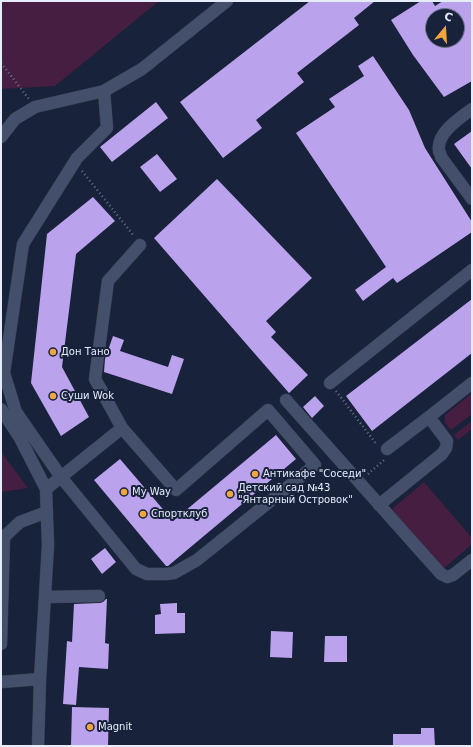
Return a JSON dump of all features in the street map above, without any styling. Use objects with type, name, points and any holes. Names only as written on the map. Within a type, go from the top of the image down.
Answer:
[{"type":"street","points":[[1,137],[15,119],[35,107],[104,90],[142,69],[227,1]]},
{"type":"street","points":[[104,90],[107,128],[77,158],[23,244],[4,373],[16,412],[61,477],[136,569],[147,574],[167,574],[174,573],[197,560],[315,465],[268,410],[176,490],[122,428],[95,379],[108,281],[140,245]]},
{"type":"street","points":[[472,109],[450,125],[440,142],[439,150],[442,157],[472,199]]},
{"type":"street","points":[[330,383],[472,270]]},
{"type":"street","points":[[382,447],[429,417],[472,383]]},
{"type":"street","points":[[286,400],[441,574],[453,576],[472,560]]},
{"type":"street","points":[[1,409],[20,438],[46,490],[48,545],[40,679],[38,746]]},
{"type":"street","points":[[379,506],[442,454],[446,448],[447,441],[429,417]]},
{"type":"street","points":[[46,490],[122,428]]},
{"type":"street","points":[[1,644],[4,537],[20,522],[47,512]]},
{"type":"street","points":[[45,597],[99,596]]},
{"type":"street","points":[[1,682],[40,679]]},
{"type":"path","points":[[1,62],[35,107]]},
{"type":"path","points":[[75,161],[140,245]]},
{"type":"path","points":[[330,383],[382,447],[387,458],[358,482]]},
{"type":"shaded area","points":[[1,1],[159,1],[55,86],[1,89]]},
{"type":"shaded area","points":[[472,393],[472,414],[451,430],[445,422],[445,415]]},
{"type":"shaded area","points":[[472,421],[472,429],[458,440],[454,435]]},
{"type":"shaded area","points":[[1,452],[28,488],[1,492]]},
{"type":"shaded area","points":[[424,482],[472,538],[472,544],[443,569],[392,509]]},
{"type":"building","points":[[310,1],[375,1],[354,18],[359,25],[297,73],[304,82],[256,120],[262,128],[223,158],[180,102]]},
{"type":"building","points":[[421,1],[432,1],[435,6],[443,1],[472,1],[472,81],[444,97],[413,55],[391,20]]},
{"type":"building","points":[[373,56],[409,110],[425,148],[472,222],[472,232],[397,283],[393,278],[363,301],[355,290],[386,267],[296,133],[335,107],[329,99],[364,76],[358,66]]},
{"type":"building","points":[[156,102],[168,118],[112,162],[100,147]]},
{"type":"building","points":[[472,131],[472,169],[454,144]]},
{"type":"building","points":[[157,154],[177,179],[160,192],[140,167]]},
{"type":"building","points":[[217,179],[312,278],[266,321],[276,332],[271,337],[308,375],[289,393],[154,238]]},
{"type":"building","points":[[93,197],[115,221],[76,254],[62,367],[89,417],[61,436],[31,383],[47,234]]},
{"type":"building","points":[[472,299],[472,353],[372,431],[346,396]]},
{"type":"building","points":[[113,336],[124,340],[120,351],[168,367],[172,355],[184,359],[172,394],[104,372],[105,359]]},
{"type":"building","points":[[315,396],[324,406],[312,418],[303,407]]},
{"type":"building","points":[[276,435],[296,459],[168,566],[166,566],[94,480],[120,459],[173,521]]},
{"type":"building","points":[[105,548],[116,562],[102,574],[91,559]]},
{"type":"building","points":[[106,599],[105,643],[109,644],[108,669],[79,667],[76,705],[63,704],[67,641],[72,642],[74,604],[100,603]]},
{"type":"building","points":[[177,603],[177,613],[185,613],[185,633],[155,634],[155,615],[161,614],[160,604]]},
{"type":"building","points":[[271,631],[293,632],[292,658],[270,657]]},
{"type":"building","points":[[325,636],[347,636],[347,662],[324,662]]},
{"type":"building","name":"Magnit","points":[[72,707],[109,708],[108,746],[71,746]]},
{"type":"building","points":[[421,728],[434,728],[435,746],[393,746],[393,734],[421,734]]},
{"type":"place","name":"Дон Тано","points":[[53,352]]},
{"type":"place","name":"Суши Wok","points":[[53,396]]},
{"type":"place","name":"Антикафе \"Соседи\"","points":[[255,474]]},
{"type":"place","name":"My Way","points":[[124,492]]},
{"type":"place","name":"Детский сад №43 \"Янтарный Островок\"","points":[[230,494]]},
{"type":"place","name":"Спортклуб","points":[[143,514]]},
{"type":"place","name":"Magnit","points":[[90,727]]}]
